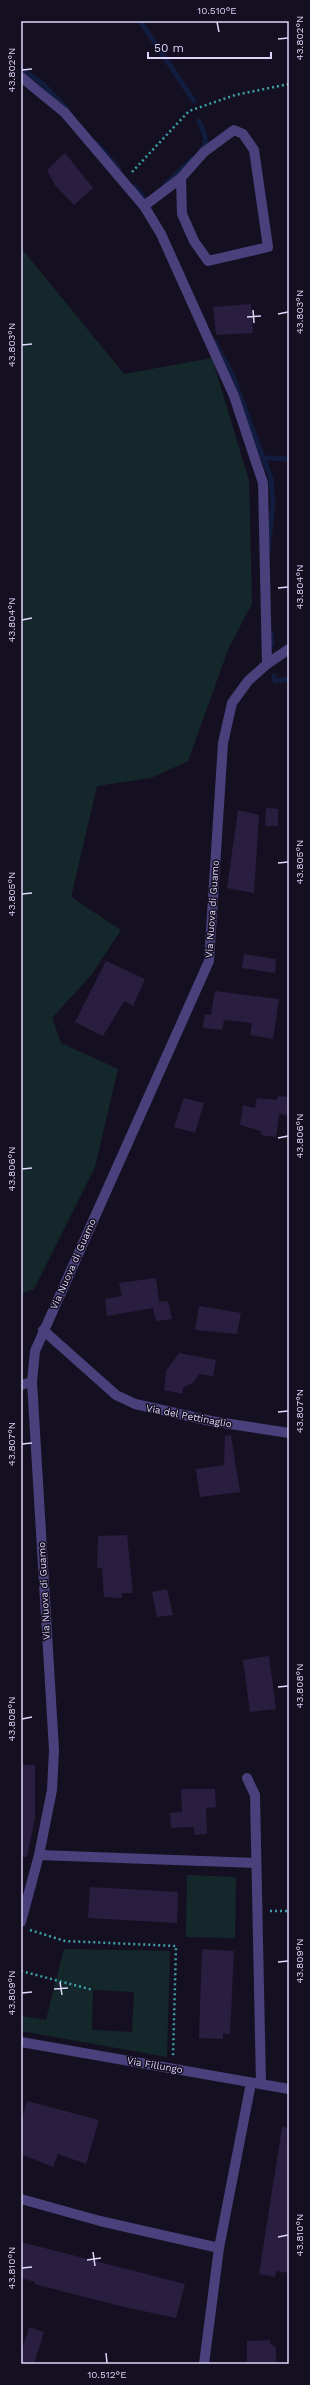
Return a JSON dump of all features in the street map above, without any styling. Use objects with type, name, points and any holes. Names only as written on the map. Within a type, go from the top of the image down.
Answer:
[{"type":"street","points":[[21,77],[65,113],[144,206],[161,234],[234,396],[264,483],[267,664]]},
{"type":"street","points":[[144,206],[181,178],[204,152],[234,130],[243,134],[254,150],[268,247],[208,261],[194,241],[182,214],[181,178]]},
{"type":"street","name":"Via Nuova di Guamo","points":[[21,1922],[39,1855],[52,1790],[54,1750],[32,1382],[35,1351],[43,1330],[208,961],[223,743],[232,703],[248,681],[267,664],[289,649]]},
{"type":"street","name":"Via del Pettinaglio","points":[[43,1330],[116,1395],[135,1404],[211,1421],[289,1433]]},
{"type":"street","points":[[21,1385],[32,1382]]},
{"type":"street","points":[[247,1778],[255,1795],[261,2084]]},
{"type":"street","points":[[39,1855],[256,1863]]},
{"type":"street","name":"Via Fillungo","points":[[21,2042],[173,2068],[289,2090]]},
{"type":"street","points":[[204,2364],[219,2248],[251,2083]]},
{"type":"street","points":[[21,2200],[100,2221],[219,2248]]},
{"type":"path","points":[[124,181],[189,111],[235,95],[289,84]]},
{"type":"path","points":[[258,1911],[289,1911]]},
{"type":"path","points":[[28,1930],[66,1941],[176,1946],[173,2068]]},
{"type":"path","points":[[21,1971],[93,1990]]},
{"type":"green space","points":[[21,248],[124,374],[212,358],[249,481],[252,604],[229,647],[188,761],[151,778],[97,786],[71,897],[121,930],[92,974],[52,1018],[61,1043],[118,1069],[95,1167],[34,1289],[21,1294]]},
{"type":"green space","points":[[187,1875],[236,1877],[235,1938],[186,1937]]},
{"type":"green space","points":[[64,1949],[170,1951],[167,2057],[21,2031],[21,2016],[46,2020]],"holes":[[[93,1990],[134,1992],[132,2032],[92,2030]]]},
{"type":"building","points":[[65,153],[93,188],[74,205],[55,185],[47,170]]},
{"type":"building","points":[[251,304],[253,333],[216,335],[213,307]]},
{"type":"building","points":[[266,808],[278,809],[278,826],[265,826]]},
{"type":"building","points":[[238,810],[259,815],[254,893],[227,888]]},
{"type":"building","points":[[244,954],[276,959],[275,973],[242,968]]},
{"type":"building","points":[[106,961],[145,979],[133,1006],[124,1001],[103,1036],[75,1022]]},
{"type":"building","points":[[215,991],[279,999],[273,1039],[250,1035],[252,1023],[224,1020],[222,1030],[203,1028],[205,1014],[211,1015]]},
{"type":"building","points":[[278,1096],[289,1097],[289,1115],[279,1114],[276,1137],[261,1135],[261,1131],[240,1125],[243,1105],[255,1108],[257,1098],[277,1100]]},
{"type":"building","points":[[184,1098],[204,1103],[195,1133],[174,1127]]},
{"type":"building","points":[[156,1278],[159,1302],[168,1301],[172,1319],[156,1321],[153,1308],[107,1316],[105,1299],[122,1296],[119,1283]]},
{"type":"building","points":[[199,1306],[241,1313],[237,1334],[195,1330]]},
{"type":"building","points":[[179,1353],[216,1360],[213,1376],[199,1374],[194,1382],[183,1388],[182,1394],[164,1390],[166,1371]]},
{"type":"building","points":[[231,1435],[240,1492],[200,1497],[196,1469],[224,1465],[225,1436]]},
{"type":"building","points":[[127,1535],[133,1593],[122,1593],[122,1598],[104,1597],[102,1568],[97,1568],[98,1536]]},
{"type":"building","points":[[167,1589],[173,1615],[157,1617],[152,1592]]},
{"type":"building","points":[[269,1656],[276,1709],[250,1712],[243,1660]]},
{"type":"building","points":[[21,1765],[35,1765],[35,1818],[27,1857],[21,1857]]},
{"type":"building","points":[[181,1789],[215,1789],[216,1807],[206,1808],[207,1834],[194,1835],[194,1827],[171,1828],[170,1813],[182,1812]]},
{"type":"building","points":[[90,1887],[178,1892],[177,1923],[88,1918]]},
{"type":"building","points":[[202,1949],[234,1951],[230,2034],[223,2034],[223,2039],[199,2038]]},
{"type":"building","points":[[27,2101],[99,2120],[86,2164],[58,2154],[53,2167],[21,2154],[21,2122]]},
{"type":"building","points":[[282,2127],[289,2128],[289,2273],[276,2271],[275,2277],[259,2274]]},
{"type":"building","points":[[21,2242],[185,2284],[176,2318],[124,2307],[34,2284],[35,2282],[21,2278]]},
{"type":"building","points":[[29,2327],[44,2332],[34,2364],[21,2364],[21,2353]]},
{"type":"building","points":[[270,2340],[270,2344],[276,2347],[276,2364],[247,2364],[247,2341]]},
{"type":"waterway","points":[[140,21],[194,101]]},
{"type":"waterway","points":[[21,69],[43,84],[67,109]]},
{"type":"waterway","points":[[199,121],[204,132],[205,140],[204,147],[201,150]]},
{"type":"waterway","points":[[97,144],[119,169]]},
{"type":"waterway","points":[[165,185],[192,159]]},
{"type":"waterway","points":[[135,187],[147,202],[149,200]]},
{"type":"waterway","points":[[214,341],[232,374],[271,479],[273,503],[268,551]]},
{"type":"waterway","points":[[265,458],[289,459]]},
{"type":"waterway","points":[[271,633],[272,644]]},
{"type":"waterway","points":[[274,676],[275,681],[289,679]]}]
